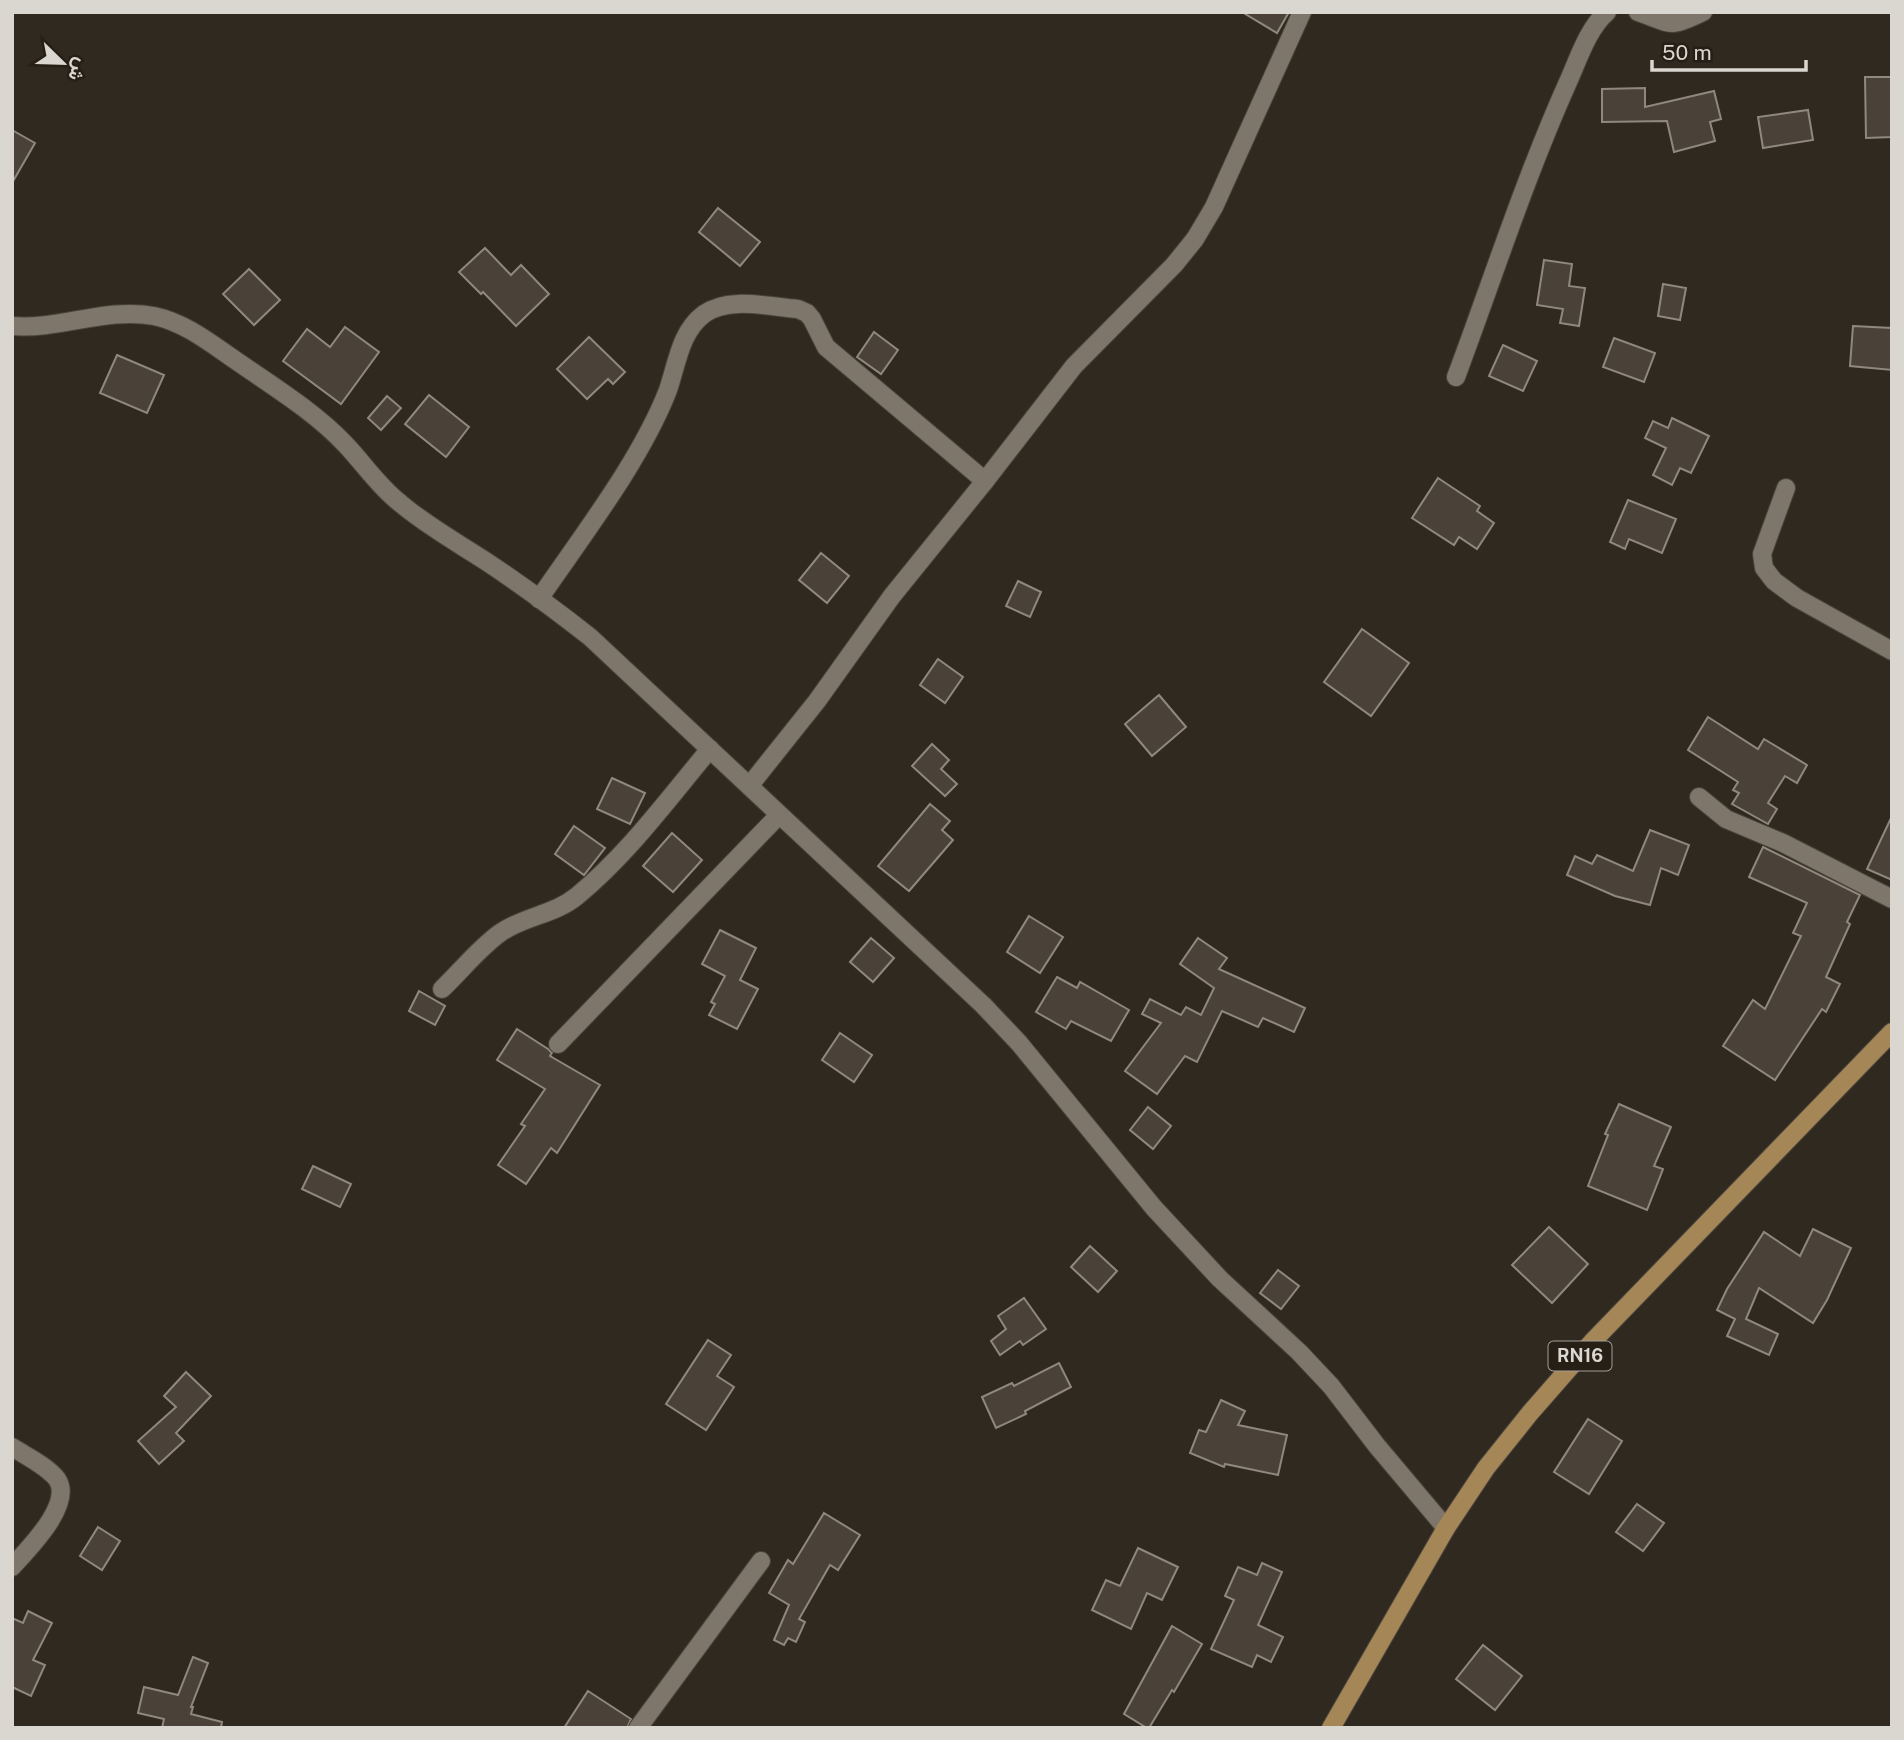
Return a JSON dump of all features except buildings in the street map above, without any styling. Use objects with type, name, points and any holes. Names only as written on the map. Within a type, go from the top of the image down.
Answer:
[{"type":"main road","name":"RN16","points":[[1331,1728],[1446,1528],[1486,1468],[1530,1412],[1593,1341],[1892,1032]]},
{"type":"street","points":[[750,785],[817,701],[892,596],[1074,366],[1174,265],[1195,239],[1214,207],[1302,12]]},
{"type":"street","points":[[1456,377],[1556,109],[1583,50],[1606,12]]},
{"type":"street","points":[[1639,12],[1676,24],[1703,12]]},
{"type":"street","points":[[539,598],[644,439],[667,390],[685,337],[692,326],[705,313],[728,305],[802,310],[807,313],[826,347],[985,481]]},
{"type":"street","points":[[12,326],[47,326],[108,315],[134,314],[163,319],[191,330],[282,392],[326,426],[399,503],[539,598],[590,637],[984,1005],[1019,1043],[1153,1208],[1220,1279],[1299,1352],[1331,1386],[1446,1528]]},
{"type":"street","points":[[1786,488],[1762,554],[1762,562],[1768,574],[1797,598],[1892,651]]},
{"type":"street","points":[[442,989],[500,933],[554,911],[575,898],[611,864],[710,749]]},
{"type":"street","points":[[1699,797],[1726,819],[1783,843],[1892,899]]},
{"type":"street","points":[[558,1044],[779,815]]},
{"type":"street","points":[[12,1447],[47,1470],[58,1481],[62,1497],[56,1512],[12,1567]]},
{"type":"street","points":[[638,1728],[761,1561]]}]
